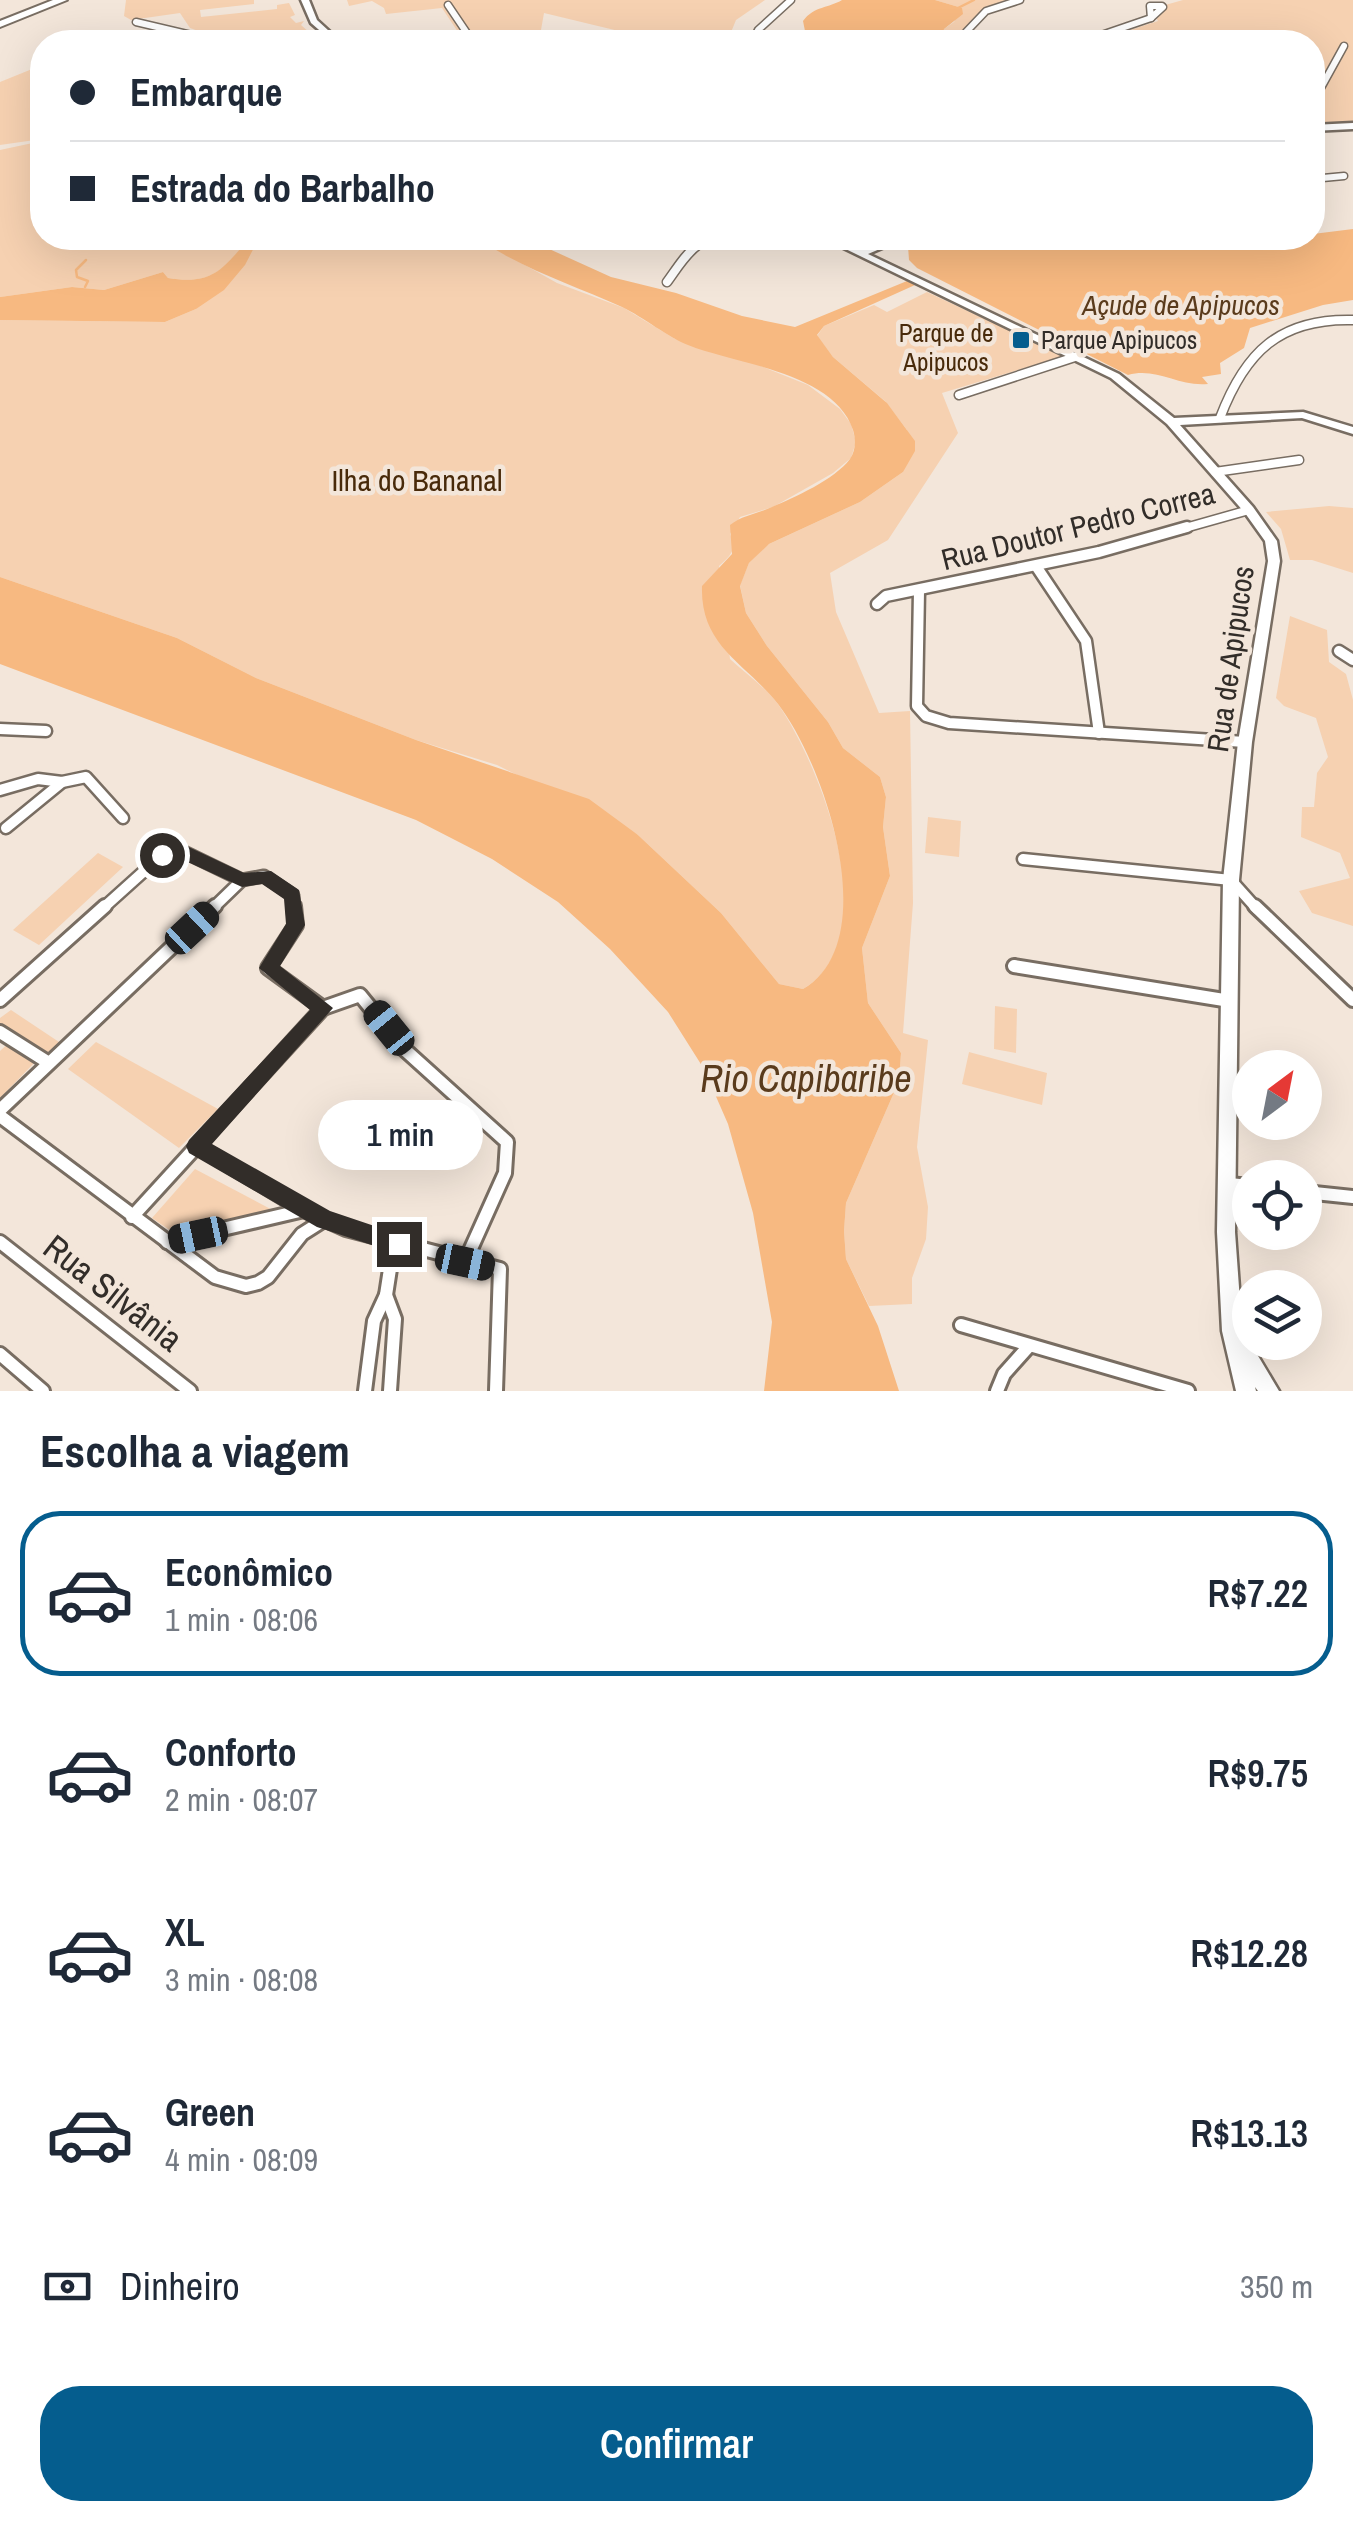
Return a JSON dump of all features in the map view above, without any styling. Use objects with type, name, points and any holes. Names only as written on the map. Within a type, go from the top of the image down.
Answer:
[{"type":"highway","points":[[0,21],[48,0]]},
{"type":"highway","points":[[0,21],[62,0]]},
{"type":"main road","points":[[305,0],[314,20],[324,30]]},
{"type":"main road","points":[[1325,127],[1353,126]]},
{"type":"main road","name":"Rua de Apipucos","points":[[855,250],[1115,376],[1170,422],[1249,510],[1270,541],[1274,561],[1245,742],[1231,880],[1226,1232],[1232,1331]]},
{"type":"main road","points":[[861,253],[868,250]]},
{"type":"main road","points":[[1170,422],[1304,415],[1352,429]]},
{"type":"main road","name":"Rua de Apipucos","points":[[1239,1360],[1246,1391]]},
{"type":"main road","points":[[1250,1360],[1269,1391]]},
{"type":"street","points":[[758,30],[791,0]]},
{"type":"street","points":[[968,30],[986,11],[1020,0]]},
{"type":"street","points":[[448,5],[465,30]]},
{"type":"street","points":[[1116,30],[1151,18]]},
{"type":"street","points":[[136,22],[170,30]]},
{"type":"street","points":[[1325,80],[1344,46]]},
{"type":"street","points":[[1325,178],[1344,176]]},
{"type":"street","points":[[667,282],[694,250]]},
{"type":"street","points":[[1220,418],[1251,358],[1265,342],[1289,329],[1321,320],[1353,320]]},
{"type":"street","points":[[959,395],[961,391],[1078,356]]},
{"type":"street","points":[[1215,472],[1299,460]]},
{"type":"street","name":"Rua Doutor Pedro Correa","points":[[877,604],[886,596],[1099,552],[1249,510]]},
{"type":"street","points":[[1036,566],[1086,641],[1099,733]]},
{"type":"street","points":[[918,591],[917,706],[926,716],[948,723],[1245,742]]},
{"type":"street","points":[[1340,651],[1353,660]]},
{"type":"street","points":[[0,729],[46,731]]},
{"type":"street","points":[[0,790],[38,779],[62,782],[83,776],[124,818]]},
{"type":"street","points":[[6,828],[62,782]]},
{"type":"street","points":[[0,1000],[167,852],[178,849],[242,880]]},
{"type":"street","points":[[1023,859],[1231,880],[1276,929],[1330,974],[1353,1000]]},
{"type":"street","points":[[323,1008],[268,968],[296,925],[293,895],[264,876],[242,880],[0,1113],[214,1276],[246,1286],[268,1277],[302,1234],[324,1220]]},
{"type":"street","points":[[1014,966],[1230,1001]]},
{"type":"street","points":[[132,1216],[323,1008],[360,994],[404,1049],[507,1142],[505,1173],[465,1262]]},
{"type":"street","points":[[0,1032],[49,1062]]},
{"type":"street","points":[[197,1146],[324,1220],[500,1270],[496,1391]]},
{"type":"street","points":[[1322,1193],[1353,1196]]},
{"type":"street","points":[[167,1242],[304,1210]]},
{"type":"street","name":"Rua Silvânia","points":[[0,1242],[190,1391]]},
{"type":"street","points":[[365,1391],[374,1322],[386,1295],[394,1243]]},
{"type":"street","points":[[386,1295],[395,1319],[390,1391]]},
{"type":"street","points":[[961,1325],[1188,1391]]},
{"type":"street","points":[[997,1391],[1004,1374],[1029,1346]]},
{"type":"street","points":[[0,1354],[43,1391]]},
{"type":"green space","points":[[126,0],[254,0],[254,4],[200,10],[201,17],[277,9],[277,5],[289,3],[295,15],[290,17],[296,23],[304,21],[301,25],[307,30],[196,30],[180,13],[131,20],[124,16]]},
{"type":"green space","points":[[347,0],[765,0],[736,20],[732,30],[615,30],[544,13],[541,30],[457,30],[442,8],[386,14],[384,8],[372,1],[349,6]]},
{"type":"green space","points":[[935,0],[1013,0],[980,14],[962,30],[944,30],[962,8]]},
{"type":"green space","points":[[1183,0],[1353,0],[1353,123],[1325,124],[1325,30],[1130,30],[1158,21],[1151,9]]},
{"type":"green space","points":[[30,70],[30,141],[0,145],[0,82]]},
{"type":"green space","points":[[30,144],[30,250],[240,250],[208,277],[184,280],[168,278],[163,272],[104,290],[72,287],[0,297],[0,150]]},
{"type":"green space","name":"Ilha do Bananal","points":[[248,250],[498,250],[557,283],[624,308],[675,339],[751,362],[808,385],[840,409],[851,424],[856,442],[851,458],[833,473],[773,507],[740,517],[730,534],[732,552],[719,566],[730,659],[775,700],[797,735],[828,810],[839,852],[844,894],[841,932],[828,965],[803,989],[779,984],[721,913],[638,835],[497,765],[416,740],[256,678],[177,638],[0,577],[0,320],[165,322],[196,309]]},
{"type":"green space","name":"Parque de Apipucos","points":[[927,292],[1064,356],[942,393],[958,433],[888,540],[830,573],[836,612],[879,713],[910,711],[913,903],[903,1033],[928,1040],[917,1147],[928,1207],[926,1239],[912,1278],[912,1304],[869,1306],[846,1259],[844,1231],[846,1203],[899,1081],[901,1053],[868,1003],[862,948],[890,876],[883,827],[886,797],[880,777],[843,748],[828,722],[767,646],[746,613],[740,585],[749,563],[767,545],[860,502],[903,472],[907,430],[885,401],[833,357],[817,336],[824,326],[874,305],[887,312]]},
{"type":"green space","points":[[1329,506],[1353,508],[1353,573],[1312,560],[1290,560],[1281,529],[1266,512]]},
{"type":"green space","points":[[1290,616],[1327,630],[1329,662],[1346,674],[1353,700],[1353,926],[1312,913],[1299,891],[1350,878],[1340,853],[1301,837],[1302,807],[1314,807],[1317,773],[1328,757],[1316,718],[1284,706],[1276,698]]},
{"type":"green space","points":[[928,817],[961,821],[959,857],[925,853]]},
{"type":"green space","points":[[98,853],[123,867],[39,945],[13,930]]},
{"type":"green space","points":[[995,1006],[1017,1009],[1016,1053],[994,1049]]},
{"type":"green space","points":[[11,1010],[62,1044],[47,1053],[0,1023],[0,1018]]},
{"type":"green space","points":[[13,1039],[40,1057],[0,1098],[0,1051]]},
{"type":"green space","points":[[96,1042],[218,1109],[179,1148],[68,1069]]},
{"type":"green space","points":[[969,1052],[1047,1073],[1042,1105],[962,1084]]},
{"type":"green space","points":[[195,1169],[280,1214],[171,1231],[152,1218]]},
{"type":"water","points":[[842,0],[935,0],[962,8],[963,14],[944,30],[805,30],[803,21],[817,10]]},
{"type":"water","name":"Açude de Apipucos","points":[[1353,229],[1353,300],[1323,305],[1250,328],[1244,348],[1220,363],[1221,374],[1202,377],[1208,384],[1149,373],[1128,375],[917,268],[909,260],[908,250],[1325,250],[1325,232]]},
{"type":"water","points":[[239,250],[253,250],[224,290],[196,309],[165,322],[0,320],[0,297],[72,287],[104,290],[163,272],[168,278],[197,279],[225,265]]},
{"type":"water","name":"Rio Capibaribe","points":[[497,250],[551,250],[611,277],[676,293],[742,316],[795,327],[907,281],[915,285],[824,326],[817,335],[833,357],[887,403],[915,441],[915,451],[903,472],[860,502],[769,544],[749,563],[740,586],[746,613],[767,646],[828,722],[843,748],[880,777],[886,797],[883,827],[890,876],[862,948],[868,1003],[901,1053],[899,1081],[846,1203],[844,1231],[846,1259],[878,1326],[899,1391],[764,1391],[772,1322],[753,1213],[728,1124],[704,1069],[668,1012],[610,949],[558,902],[492,859],[416,820],[0,664],[0,577],[177,638],[256,678],[416,740],[589,799],[638,835],[721,913],[779,984],[803,989],[827,965],[840,933],[843,893],[828,807],[796,731],[778,704],[717,639],[703,607],[702,586],[732,554],[730,525],[803,493],[834,474],[852,456],[853,430],[842,410],[805,383],[681,342],[622,307]]},
{"type":"waterway","points":[[956,9],[974,0]]},
{"type":"waterway","points":[[85,287],[88,281],[77,277],[76,270],[86,260]]},
{"type":"place","name":"Parque Apipucos","points":[[1021,340]]},
{"type":"route","points":[[162,855],[178,849],[242,880],[264,876],[293,895],[296,925],[269,972],[323,1008],[315,1022],[197,1146],[324,1220],[399,1244]]}]
